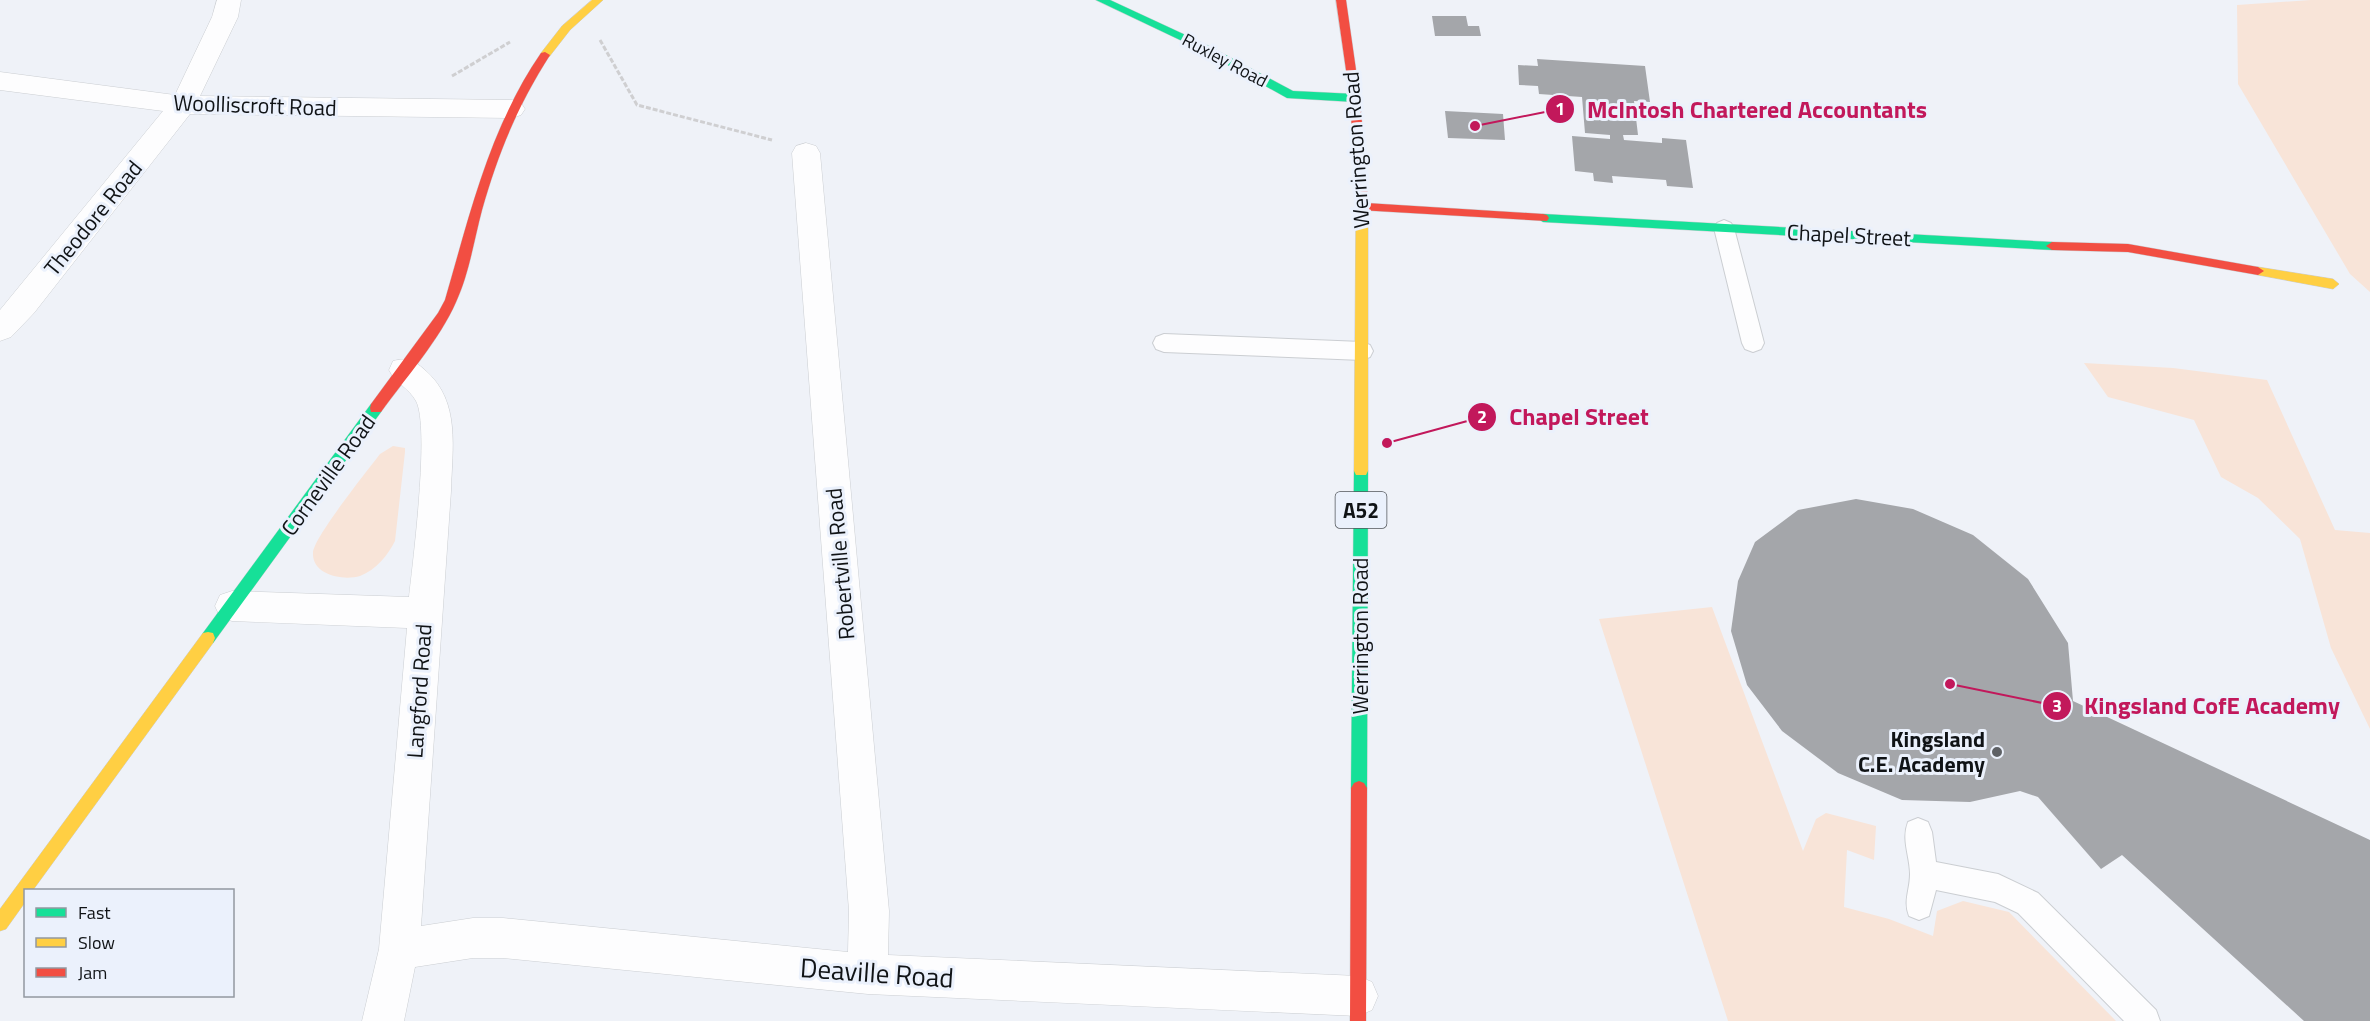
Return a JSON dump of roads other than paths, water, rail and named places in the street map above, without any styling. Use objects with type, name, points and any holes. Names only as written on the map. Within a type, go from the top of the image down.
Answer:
[{"type":"main road","name":"Corneville Road","points":[[25,889],[447,308],[512,109],[536,66],[552,44],[598,0]]},
{"type":"main road","name":"Ruxley Road","points":[[1101,0],[1203,47],[1291,95],[1355,98]]},
{"type":"main road","name":"Werrington Road","points":[[1341,0],[1355,98],[1363,207],[1358,1009]]},
{"type":"main road","name":"Chapel Street","points":[[1363,207],[2031,246],[2128,248],[2332,284]]},
{"type":"main road","name":"Corneville Road","points":[[0,923],[24,890]]},
{"type":"street","name":"Theodore Road","points":[[0,329],[24,305],[183,105],[225,17],[229,0]]},
{"type":"street","name":"Woolliscroft Road","points":[[0,81],[183,105],[512,109]]},
{"type":"street","name":"Robertville Road","points":[[806,153],[869,911],[868,974]]},
{"type":"street","name":"Langford Road","points":[[383,1021],[399,949],[435,491],[435,419],[429,394],[404,370]]},
{"type":"street","points":[[232,606],[424,614]]},
{"type":"street","name":"Deaville Road","points":[[399,949],[473,938],[503,938],[868,974],[1358,1009]]},
{"type":"lane","points":[[1724,228],[1753,343]]},
{"type":"lane","points":[[1164,343],[1362,351]]},
{"type":"lane","points":[[1918,832],[1924,874],[1918,906]]},
{"type":"lane","points":[[1924,874],[1998,888],[2028,903],[2145,1021]]},
{"type":"place","name":"McIntosh Chartered Accountants","points":[[1475,126]]},
{"type":"place","name":"Chapel Street","points":[[1387,443]]},
{"type":"place","name":"Kingsland CofE Academy","points":[[1950,684]]},
{"type":"place","name":"Kingsland C.E. Academy","points":[[1997,752]]}]
